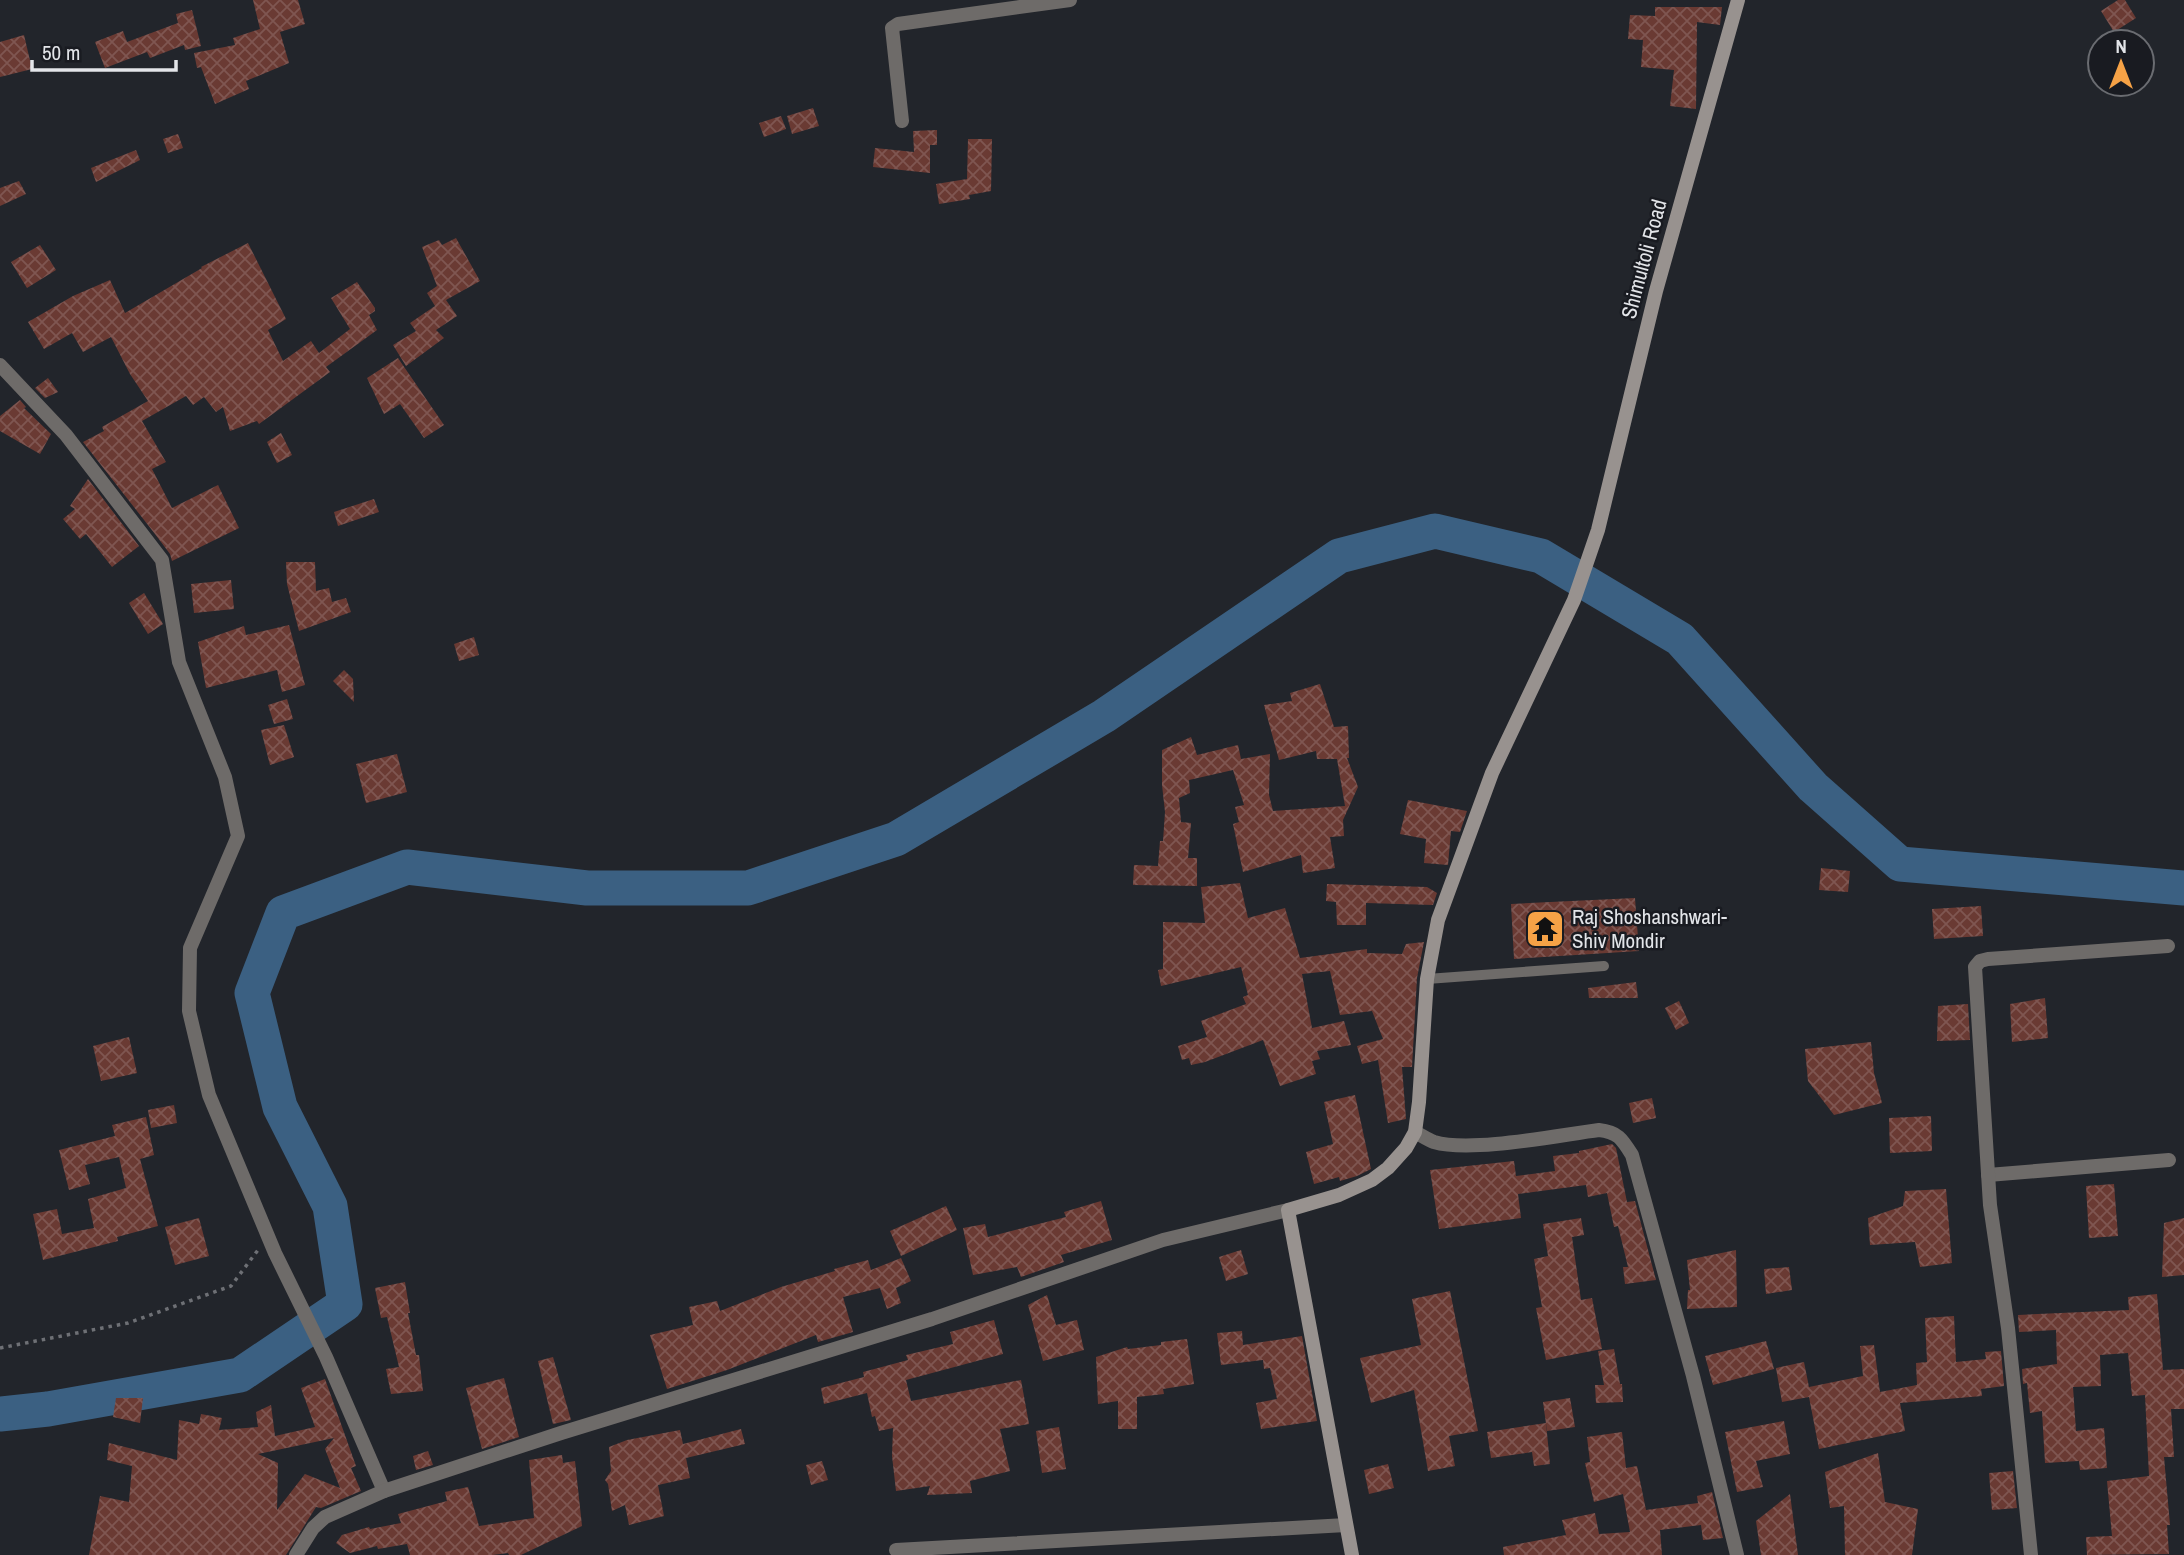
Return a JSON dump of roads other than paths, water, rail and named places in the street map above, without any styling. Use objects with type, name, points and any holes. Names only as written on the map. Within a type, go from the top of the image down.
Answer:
[{"type":"street","points":[[902,121],[892,28],[898,24],[1070,0]]},
{"type":"street","name":"Shimultoli Road","points":[[1415,1132],[1427,979],[1438,920],[1492,773],[1574,600],[1598,530],[1656,291],[1738,0]]},
{"type":"street","points":[[0,365],[66,435],[162,560],[179,662],[225,777],[238,836],[190,948],[189,1011],[209,1096],[275,1252],[326,1357],[384,1491]]},
{"type":"street","points":[[2031,1555],[2008,1328],[1990,1205],[1975,967],[1980,961],[1988,959],[2168,946]]},
{"type":"street","points":[[296,1555],[313,1528],[325,1517],[384,1491],[561,1433],[932,1319],[1163,1240],[1339,1195],[1372,1180],[1388,1168],[1406,1148],[1415,1132],[1434,1142],[1458,1146],[1599,1130],[1613,1131],[1632,1155],[1693,1376],[1737,1555]]},
{"type":"street","points":[[1988,1175],[2169,1160]]},
{"type":"street","points":[[1288,1209],[1352,1555]]},
{"type":"street","points":[[896,1550],[1346,1525]]},
{"type":"lane","points":[[1427,979],[1604,966]]},
{"type":"waterway","points":[[0,1414],[48,1409],[240,1375],[345,1304],[330,1206],[280,1107],[252,993],[283,913],[407,867],[587,888],[748,888],[896,839],[1104,716],[1339,556],[1435,531],[1541,556],[1680,639],[1813,787],[1900,864],[2184,888]]},
{"type":"place","name":"Raj Shoshanshwari- Shiv Mondir","points":[[1545,929]]}]
